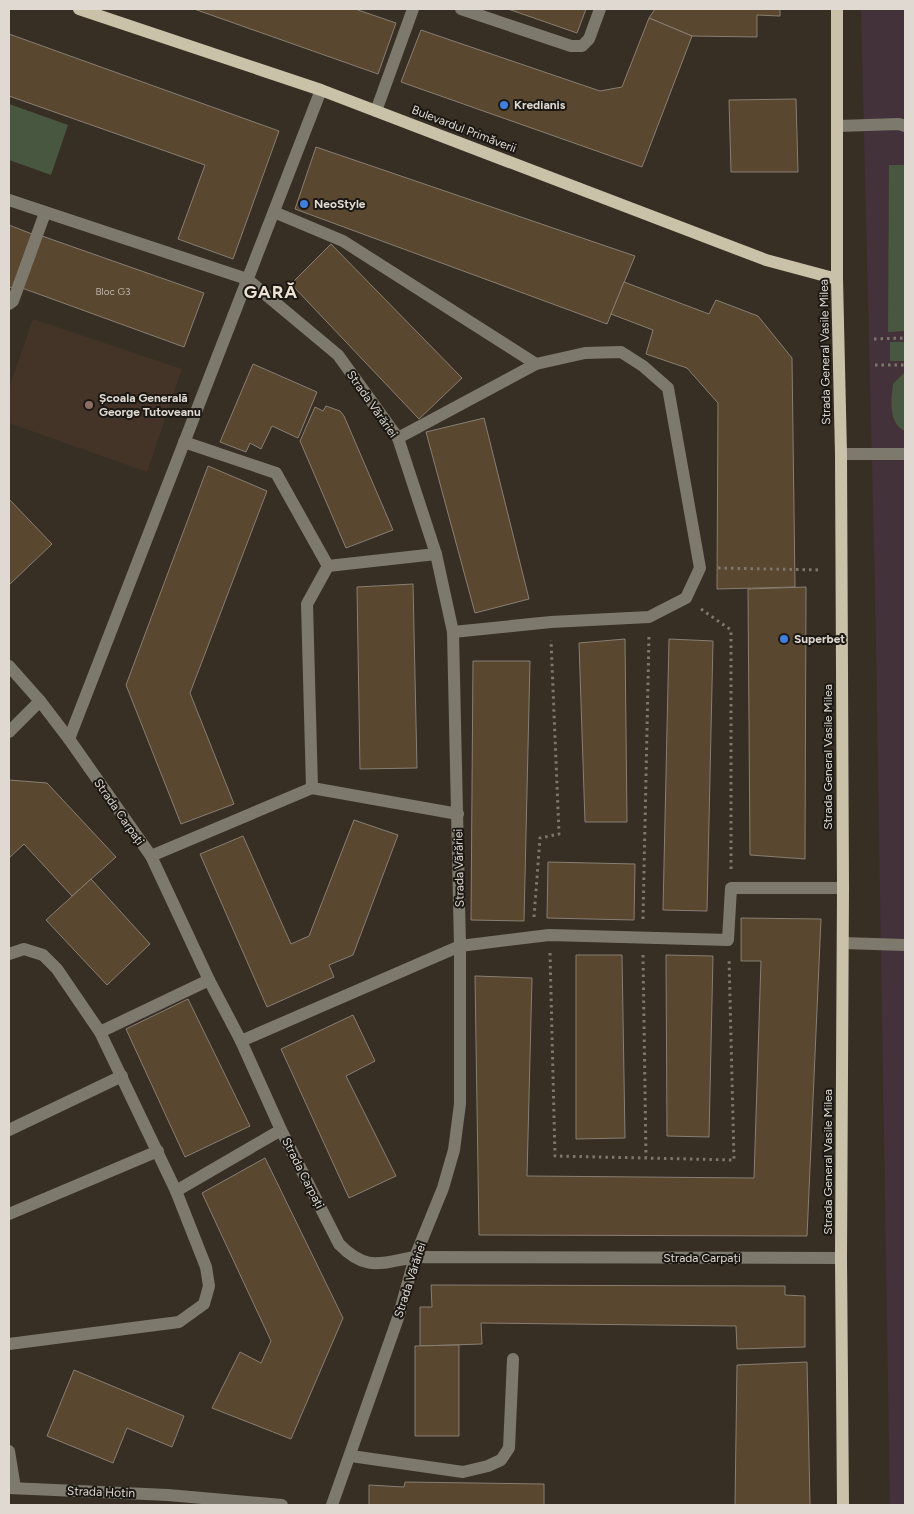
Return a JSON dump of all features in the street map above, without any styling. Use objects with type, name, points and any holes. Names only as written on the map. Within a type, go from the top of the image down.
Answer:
[{"type":"main road","name":"Bulevardul Primăverii","points":[[79,9],[94,11],[321,90],[766,260],[837,279]]},
{"type":"main road","name":"Strada General Vasile Milea","points":[[837,9],[837,279],[841,454],[843,888],[841,1258],[843,1505]]},
{"type":"street","points":[[376,111],[413,9]]},
{"type":"street","points":[[461,9],[571,46],[582,46],[589,39],[600,9]]},
{"type":"street","points":[[69,739],[321,90]]},
{"type":"street","points":[[838,126],[899,124],[905,126]]},
{"type":"street","points":[[9,200],[247,279]]},
{"type":"street","points":[[274,212],[343,241],[536,364]]},
{"type":"street","points":[[9,304],[13,301],[45,213]]},
{"type":"street","name":"Strada Vărăriei","points":[[247,279],[338,355],[398,438],[436,554],[453,632],[460,946],[460,1104],[454,1150],[443,1188],[415,1257],[398,1318],[351,1456],[332,1505]]},
{"type":"street","points":[[398,438],[536,364],[585,353],[621,352],[643,366],[668,388],[700,568],[686,598],[650,617],[551,622],[453,632]]},
{"type":"street","points":[[184,442],[276,473],[328,566]]},
{"type":"street","points":[[841,454],[905,454]]},
{"type":"street","points":[[328,566],[436,554]]},
{"type":"street","points":[[312,788],[307,604],[328,566]]},
{"type":"street","name":"Strada Carpați","points":[[9,666],[40,701],[69,739],[151,856],[209,980],[241,1041],[281,1130],[339,1244],[352,1257],[372,1264],[415,1257],[841,1258]]},
{"type":"street","points":[[9,732],[40,701]]},
{"type":"street","points":[[151,856],[312,788],[458,814]]},
{"type":"street","points":[[241,1041],[460,946],[549,935],[728,940],[731,888],[843,888]]},
{"type":"street","points":[[843,943],[905,945]]},
{"type":"street","points":[[9,954],[24,949],[43,955],[57,969],[100,1032],[176,1192],[206,1267],[209,1286],[204,1304],[179,1322],[9,1344]]},
{"type":"street","points":[[100,1032],[209,980]]},
{"type":"street","points":[[9,1130],[122,1076]]},
{"type":"street","points":[[176,1192],[281,1130]]},
{"type":"street","points":[[9,1214],[158,1151]]},
{"type":"street","points":[[351,1456],[463,1472],[488,1466],[501,1460],[509,1448],[514,1358]]},
{"type":"street","points":[[9,1451],[12,1488]]},
{"type":"street","name":"Strada Hotin","points":[[12,1488],[168,1500],[282,1505]]},
{"type":"path","points":[[874,339],[905,338]]},
{"type":"path","points":[[875,365],[905,365]]},
{"type":"path","points":[[700,568],[841,570]]},
{"type":"path","points":[[686,598],[731,630],[731,888]]},
{"type":"path","points":[[646,1157],[643,939],[650,617]]},
{"type":"path","points":[[533,937],[540,838],[559,834],[551,622]]},
{"type":"path","points":[[549,935],[555,1156],[734,1160],[728,940]]},
{"type":"shaded area","points":[[861,9],[905,9],[905,1505],[890,1505],[875,585]]},
{"type":"shaded area","name":"Școala Generală George Tutoveanu","points":[[33,319],[182,369],[147,472],[9,423],[9,388]]},
{"type":"green space","points":[[9,104],[68,125],[51,175],[9,160]]},
{"type":"green space","points":[[889,165],[905,165],[905,331],[888,332]]},
{"type":"green space","points":[[890,342],[905,342],[905,361],[890,361]]},
{"type":"green space","points":[[905,372],[905,431],[896,423],[891,404],[893,384]]},
{"type":"building","points":[[194,9],[355,9],[396,23],[378,74]]},
{"type":"building","points":[[508,9],[586,9],[577,33]]},
{"type":"building","points":[[655,9],[780,9],[780,16],[757,15],[757,37],[692,36],[649,18]]},
{"type":"building","points":[[649,18],[692,36],[642,167],[401,82],[421,30],[600,91],[622,87]]},
{"type":"building","points":[[9,34],[279,131],[233,259],[178,239],[205,165],[9,96]]},
{"type":"building","points":[[796,99],[798,172],[731,172],[729,100]]},
{"type":"building","points":[[316,147],[635,256],[607,324],[295,209]]},
{"type":"building","points":[[9,225],[32,234],[13,288],[9,287]]},
{"type":"building","points":[[42,236],[204,293],[184,347],[22,288]]},
{"type":"building","points":[[331,244],[462,378],[419,419],[291,284]]},
{"type":"building","points":[[624,282],[709,314],[716,300],[758,316],[792,358],[795,587],[717,589],[718,403],[687,368],[646,354],[653,330],[611,314]]},
{"type":"building","points":[[253,364],[317,392],[298,438],[272,426],[261,449],[250,443],[246,452],[220,442]]},
{"type":"building","points":[[326,406],[340,411],[344,416],[393,530],[346,548],[300,441],[315,407],[323,411]]},
{"type":"building","points":[[484,418],[529,599],[475,613],[426,432]]},
{"type":"building","points":[[208,466],[267,491],[190,693],[234,804],[181,824],[126,685]]},
{"type":"building","points":[[9,499],[52,544],[9,585]]},
{"type":"building","points":[[413,584],[417,768],[360,769],[357,587]]},
{"type":"building","points":[[806,587],[805,859],[750,855],[748,589]]},
{"type":"building","points":[[625,639],[627,822],[585,822],[579,643]]},
{"type":"building","points":[[669,639],[713,641],[707,911],[663,910]]},
{"type":"building","points":[[473,661],[530,661],[524,921],[471,920]]},
{"type":"building","points":[[9,780],[47,783],[116,857],[72,896],[24,844],[9,858]]},
{"type":"building","points":[[354,820],[398,835],[353,955],[329,965],[334,977],[267,1007],[200,854],[243,836],[291,944],[309,936]]},
{"type":"building","points":[[548,862],[635,864],[634,920],[547,918]]},
{"type":"building","points":[[91,879],[150,944],[107,985],[46,920]]},
{"type":"building","points":[[741,918],[821,919],[807,1236],[479,1235],[475,976],[532,978],[527,1176],[754,1178],[761,961],[741,961]]},
{"type":"building","points":[[576,955],[622,955],[625,1138],[576,1139]]},
{"type":"building","points":[[666,955],[713,956],[709,1137],[667,1136]]},
{"type":"building","points":[[188,999],[250,1126],[185,1157],[126,1029]]},
{"type":"building","points":[[353,1015],[375,1061],[346,1076],[396,1176],[349,1198],[281,1049]]},
{"type":"building","points":[[265,1158],[343,1318],[291,1439],[212,1408],[240,1352],[261,1363],[271,1341],[202,1193]]},
{"type":"building","points":[[431,1285],[785,1286],[785,1295],[805,1296],[805,1347],[737,1349],[736,1326],[481,1323],[482,1344],[420,1346],[420,1307],[432,1307]]},
{"type":"building","points":[[459,1345],[459,1436],[415,1436],[415,1346]]},
{"type":"building","points":[[807,1362],[810,1505],[735,1505],[737,1365]]},
{"type":"building","points":[[74,1370],[184,1416],[172,1447],[127,1428],[113,1463],[47,1436]]},
{"type":"building","points":[[405,1482],[544,1484],[544,1505],[369,1505],[369,1485],[404,1487]]},
{"type":"place","name":"Kredianis","points":[[504,105]]},
{"type":"place","name":"NeoStyle","points":[[304,204]]},
{"type":"place","name":"Școala Generală George Tutoveanu","points":[[89,405]]},
{"type":"place","name":"Superbet","points":[[784,639]]},
{"type":"district","name":"GARĂ","points":[[271,292]]}]
